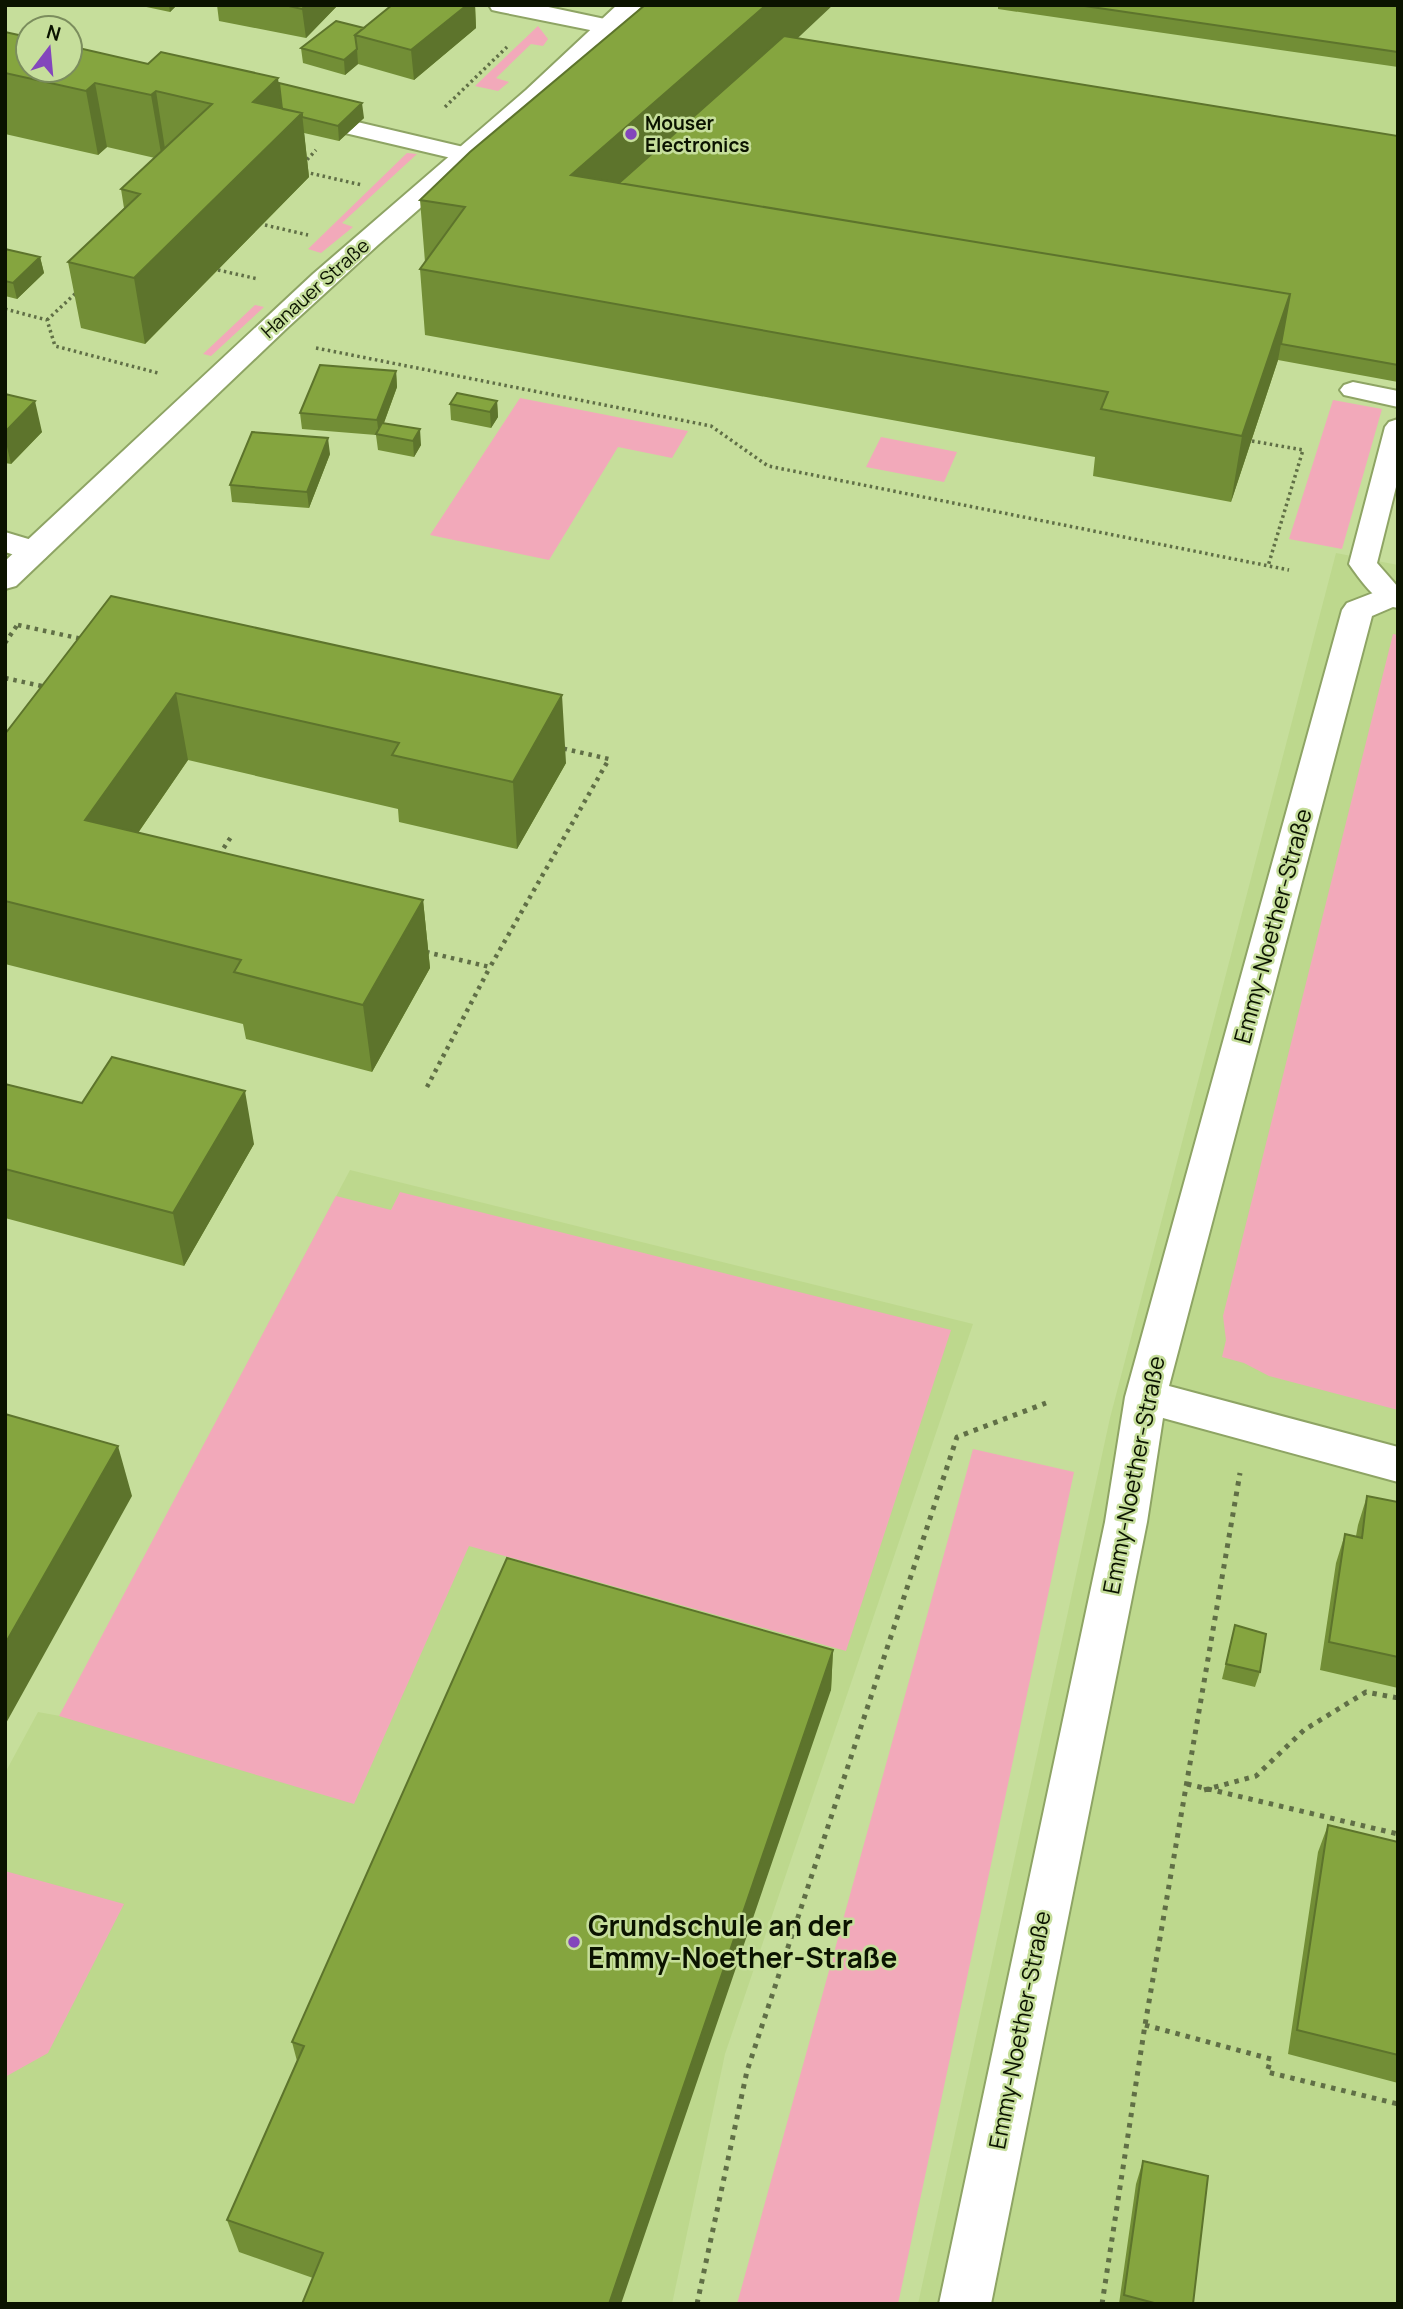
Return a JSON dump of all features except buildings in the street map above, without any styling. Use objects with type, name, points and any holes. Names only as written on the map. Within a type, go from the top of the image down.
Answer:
[{"type":"street","points":[[501,5],[610,27]]},
{"type":"street","name":"Hanauer Straße","points":[[5,579],[20,546],[208,386],[464,154],[508,120],[631,5]]},
{"type":"street","name":"Emmy-Noether-Straße","points":[[965,2304],[1025,1998],[1128,1512],[1139,1428],[1146,1397],[1358,610],[1394,597]]},
{"type":"street","points":[[1146,1397],[1398,1465]]},
{"type":"lane","points":[[353,128],[464,154]]},
{"type":"lane","points":[[1353,390],[1398,399]]},
{"type":"lane","points":[[1394,597],[1363,564],[1398,427]]},
{"type":"path","points":[[298,170],[362,186]]},
{"type":"path","points":[[265,225],[309,235]]},
{"type":"path","points":[[218,270],[261,280]]},
{"type":"path","points":[[47,320],[83,286]]},
{"type":"path","points":[[75,294],[86,296]]},
{"type":"path","points":[[5,309],[47,320]]},
{"type":"path","points":[[47,320],[55,346],[208,386]]},
{"type":"path","points":[[308,346],[711,426],[768,466],[1289,570]]},
{"type":"path","points":[[1251,441],[1303,450],[1268,566]]},
{"type":"path","points":[[18,625],[85,640]]},
{"type":"path","points":[[5,678],[58,690]]},
{"type":"path","points":[[427,1087],[490,967],[609,759],[555,747]]},
{"type":"path","points":[[218,857],[231,837]]},
{"type":"path","points":[[423,951],[490,967]]},
{"type":"path","points":[[698,2304],[747,2071],[957,1437],[1046,1403]]},
{"type":"path","points":[[1102,2304],[1145,2025],[1241,1468]]},
{"type":"path","points":[[1204,1790],[1256,1776],[1304,1730],[1366,1692],[1398,1698]]},
{"type":"path","points":[[1187,1784],[1398,1834]]},
{"type":"path","points":[[1145,2025],[1270,2059],[1268,2072],[1398,2104]]},
{"type":"shaded area","points":[[833,5],[1398,5],[1398,382],[784,51]]},
{"type":"shaded area","points":[[538,26],[548,39],[543,46],[531,44],[496,78],[509,82],[498,91],[475,86]]},
{"type":"shaded area","points":[[407,153],[417,154],[342,223],[353,227],[321,253],[308,249]]},
{"type":"shaded area","points":[[255,305],[264,307],[211,356],[203,354]]},
{"type":"shaded area","points":[[520,398],[688,431],[672,458],[618,447],[549,560],[430,535]]},
{"type":"shaded area","points":[[1333,400],[1382,409],[1342,549],[1289,539]]},
{"type":"shaded area","points":[[881,437],[957,452],[944,482],[866,467]]},
{"type":"shaded area","points":[[1336,553],[1398,565],[1398,2304],[918,2304],[1110,1418]]},
{"type":"shaded area","points":[[1393,634],[1398,635],[1398,1410],[1269,1376],[1244,1363],[1222,1357],[1226,1340],[1223,1316]]},
{"type":"shaded area","points":[[350,1170],[973,1324],[725,2054],[672,2304],[5,2304],[5,1773],[38,1712],[60,1716]]},
{"type":"shaded area","points":[[400,1192],[951,1330],[846,1651],[469,1546],[354,1804],[59,1716],[336,1196],[391,1210]]},
{"type":"shaded area","points":[[973,1449],[1074,1472],[898,2304],[737,2304]]},
{"type":"shaded area","points":[[5,1871],[124,1904],[48,2053],[5,2077]]},
{"type":"place","name":"Mouser Electronics","points":[[631,134]]},
{"type":"place","name":"Grundschule an der Emmy-Noether-Straße","points":[[574,1942]]}]
